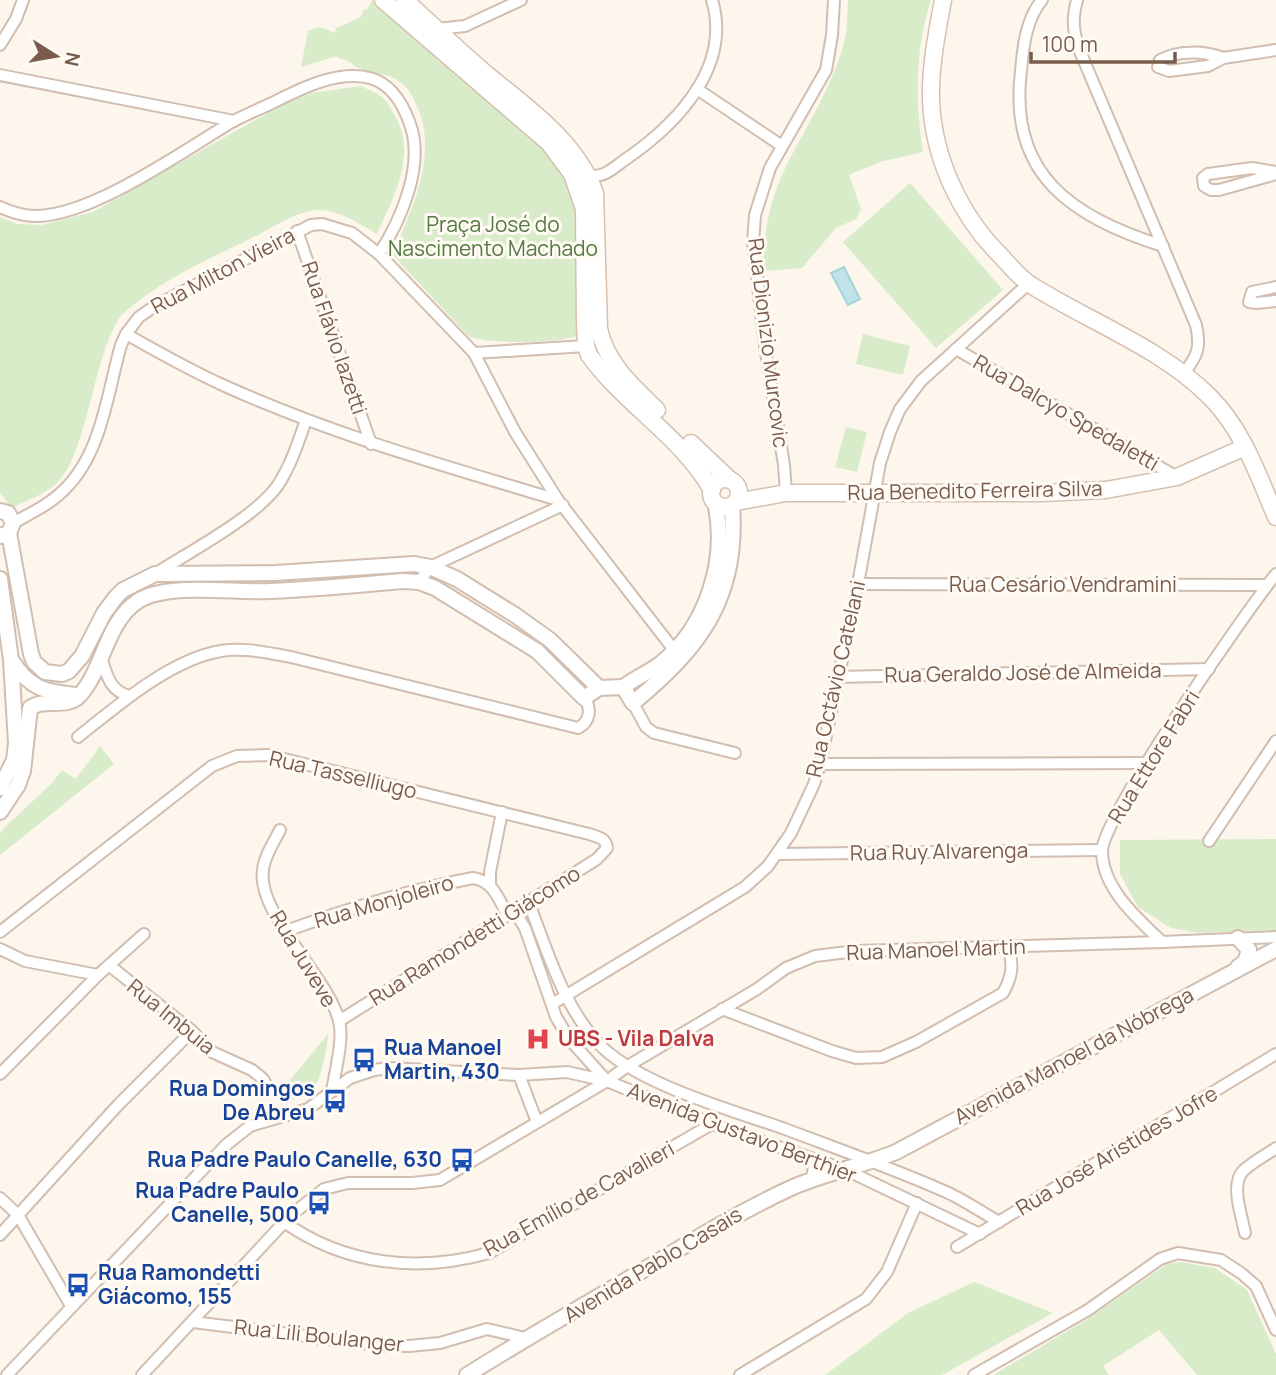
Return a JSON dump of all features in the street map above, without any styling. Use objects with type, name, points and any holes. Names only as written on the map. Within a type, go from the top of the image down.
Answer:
[{"type":"main road","points":[[383,0],[549,144],[572,174],[584,209],[586,346],[597,365],[690,456],[720,506],[734,494]]},
{"type":"main road","points":[[405,0],[568,146],[589,175],[595,193],[599,329],[607,355],[734,494]]},
{"type":"main road","points":[[943,0],[933,65],[931,100],[940,155],[953,187],[970,217],[987,242],[1028,284],[1184,373],[1231,420],[1276,517]]},
{"type":"main road","name":"Rua Benedito Ferreira Silva","points":[[734,494],[769,498],[784,493],[1041,493],[1106,490],[1177,477],[1245,447]]},
{"type":"main road","points":[[713,496],[719,481],[734,494]]},
{"type":"street","points":[[0,45],[16,19],[23,0]]},
{"type":"street","points":[[437,29],[465,26],[521,0]]},
{"type":"street","points":[[589,175],[603,176],[665,128],[697,89],[709,68],[717,38],[712,0]]},
{"type":"street","name":"Rua Dionizio Murcovic","points":[[784,493],[784,465],[755,274],[753,230],[763,185],[825,69],[832,35],[834,0]]},
{"type":"street","points":[[1042,0],[1029,22],[1018,92],[1020,120],[1027,145],[1056,192],[1077,209],[1128,235],[1163,246]]},
{"type":"street","points":[[1077,0],[1073,27],[1079,49],[1196,325],[1200,344],[1194,361],[1184,373]]},
{"type":"street","points":[[1223,58],[1210,53],[1168,55],[1160,60],[1158,67],[1170,71],[1208,66],[1223,58],[1276,50]]},
{"type":"street","points":[[0,75],[234,121]]},
{"type":"street","points":[[0,207],[34,216],[67,211],[89,204],[189,150],[234,121],[313,84],[342,77],[370,78],[393,92],[401,102],[413,131],[414,170],[402,206],[379,254]]},
{"type":"street","points":[[697,89],[782,146]]},
{"type":"street","points":[[1252,168],[1276,173],[1219,190],[1204,186],[1203,178],[1208,174],[1252,168]]},
{"type":"street","name":"Rua Milton Vieira","points":[[8,519],[64,490],[81,470],[94,444],[126,334],[139,317],[296,231],[311,225],[328,225],[352,233],[379,254],[474,353],[514,432],[561,502],[674,650]]},
{"type":"street","name":"Rua Flávio Iazetti","points":[[296,231],[371,444]]},
{"type":"street","name":"Rua Octávio Catelani","points":[[552,1004],[745,887],[777,854],[801,812],[820,764],[880,463],[890,432],[901,409],[921,381],[1028,284]]},
{"type":"street","points":[[1276,287],[1252,292],[1249,296],[1250,302],[1276,301]]},
{"type":"street","points":[[126,334],[222,385],[306,420],[371,444],[561,502]]},
{"type":"street","points":[[474,353],[586,346]]},
{"type":"street","name":"Rua Dalcyo Spedaletti","points":[[956,349],[1177,477]]},
{"type":"street","points":[[8,519],[26,636],[34,662],[45,672],[62,674],[75,666],[104,613],[123,590],[155,574],[260,505],[289,467],[306,420]]},
{"type":"street","points":[[633,704],[691,648],[717,608],[732,552],[734,494]]},
{"type":"street","points":[[584,698],[599,688],[623,687],[645,674],[674,650],[701,611],[713,580],[720,533],[713,496]]},
{"type":"street","points":[[418,582],[430,567],[561,502]]},
{"type":"street","points":[[195,548],[192,565],[195,574]]},
{"type":"street","points":[[155,574],[275,573],[414,564],[430,567],[457,579],[551,640],[599,688]]},
{"type":"street","name":"Rua Ettore Fabri","points":[[1162,942],[1135,917],[1107,878],[1101,850],[1111,822],[1146,763],[1276,574]]},
{"type":"street","points":[[0,579],[5,645],[23,678],[49,692],[80,695]]},
{"type":"street","points":[[0,812],[18,785],[23,771],[30,708],[39,704],[70,702],[80,695],[114,630],[129,608],[145,596],[172,590],[269,591],[418,582],[435,588],[537,651],[584,698],[589,708],[583,726],[578,728],[291,657],[243,650],[223,651],[189,660],[129,696],[78,737]]},
{"type":"street","name":"Rua Cesário Vendramini","points":[[858,584],[1267,585]]},
{"type":"street","points":[[101,657],[112,687],[129,696]]},
{"type":"street","points":[[0,788],[14,760],[16,743],[11,660]]},
{"type":"street","name":"Rua Geraldo José de Almeida","points":[[838,677],[1209,669]]},
{"type":"street","points":[[62,674],[80,695]]},
{"type":"street","points":[[645,674],[653,687]]},
{"type":"street","points":[[623,687],[646,727],[654,733],[735,753]]},
{"type":"street","points":[[1209,841],[1276,741]]},
{"type":"street","name":"Rua Tasselliugo","points":[[0,932],[212,766],[237,756],[268,755],[502,812],[602,838],[607,843],[607,848]]},
{"type":"street","points":[[820,764],[1146,763]]},
{"type":"street","points":[[502,812],[490,872],[490,885],[511,912]]},
{"type":"street","name":"Rua Juveve","points":[[280,830],[263,867],[262,884],[269,903],[326,993],[340,1021],[332,1091]]},
{"type":"street","name":"Rua Ramondetti Giácomo","points":[[340,1021],[597,859],[607,848]]},
{"type":"street","name":"Rua Ruy Alvarenga","points":[[777,854],[1101,850]]},
{"type":"street","name":"Rua Monjoleiro","points":[[286,931],[347,909],[446,883],[473,878],[482,879],[490,885]]},
{"type":"street","name":"Avenida Gustavo Berthier","points":[[528,901],[567,997],[598,1043],[625,1067],[666,1085],[872,1161],[946,1192],[999,1222]]},
{"type":"street","name":"Avenida Gustavo Berthier","points":[[511,912],[525,928],[552,1004],[570,1040],[607,1081],[712,1124],[846,1170],[980,1234]]},
{"type":"street","points":[[0,1074],[98,975],[144,934]]},
{"type":"street","name":"Rua Manoel Martin","points":[[142,1375],[284,1222],[324,1189],[348,1183],[440,1180],[607,1081],[625,1067],[786,968],[815,956],[856,951],[1276,937]]},
{"type":"street","points":[[1237,968],[1245,962],[1249,950],[1238,938]]},
{"type":"street","points":[[723,1009],[856,1058],[882,1057],[916,1042],[1003,993],[1010,979],[1013,961],[1008,947]]},
{"type":"street","name":"Rua Imbuia","points":[[0,949],[25,961],[98,975]]},
{"type":"street","name":"Avenida Manoel da Nóbrega","points":[[846,1170],[909,1145],[1276,949]]},
{"type":"street","name":"Rua Imbuia","points":[[110,966],[192,1031],[212,1052],[252,1070],[263,1079],[268,1088]]},
{"type":"street","points":[[0,1235],[118,1105],[192,1031]]},
{"type":"street","name":"Rua José Aristides Jofre","points":[[957,1247],[1276,1054]]},
{"type":"street","points":[[6,1375],[226,1144],[250,1126],[308,1109],[350,1078],[389,1068],[519,1075],[567,1072],[607,1081]]},
{"type":"street","points":[[519,1075],[537,1122]]},
{"type":"street","name":"Rua Emílio de Cavalieri","points":[[284,1222],[299,1233],[342,1253],[373,1261],[410,1265],[468,1259],[489,1253],[712,1124]]},
{"type":"street","points":[[1245,1233],[1237,1189],[1239,1178],[1243,1171],[1276,1148]]},
{"type":"street","points":[[814,1178],[817,1161]]},
{"type":"street","name":"Avenida Pablo Casais","points":[[467,1375],[525,1338],[747,1209],[814,1178],[846,1170]]},
{"type":"street","points":[[0,1198],[18,1215],[71,1306]]},
{"type":"street","points":[[740,1375],[866,1299],[887,1272],[917,1203]]},
{"type":"street","points":[[974,1375],[1088,1310],[1160,1259],[1178,1253],[1222,1260],[1241,1273],[1256,1286],[1276,1330]]},
{"type":"street","name":"Rua Lili Boulanger","points":[[193,1322],[377,1345],[440,1343],[487,1329],[525,1338]]},
{"type":"green space","name":"Praça José do Nascimento Machado","points":[[372,0],[452,66],[561,163],[577,196],[583,334],[559,340],[527,342],[469,337],[392,254],[415,198],[424,158],[422,119],[412,96],[406,87],[393,78],[361,69],[337,56],[301,67],[308,31],[320,27],[335,33],[336,28],[361,17]]},
{"type":"green space","points":[[848,0],[931,0],[919,56],[919,114],[923,152],[880,162],[849,175],[861,209],[856,219],[836,228],[802,268],[763,271],[764,245],[774,195],[834,73],[846,33]]},
{"type":"green space","points":[[361,86],[388,103],[401,129],[404,144],[401,175],[377,234],[334,212],[318,210],[303,213],[190,268],[141,299],[124,313],[115,326],[100,364],[76,451],[68,469],[48,490],[11,508],[0,492],[0,217],[17,224],[42,225],[93,212],[280,106],[311,93]]},
{"type":"green space","points":[[910,183],[1003,290],[936,348],[843,242]]},
{"type":"green space","points":[[863,334],[910,346],[903,375],[856,364]]},
{"type":"green space","points":[[846,427],[867,432],[857,472],[835,467]]},
{"type":"green space","points":[[100,746],[114,764],[0,855],[0,834],[4,828],[51,784],[62,770],[76,779]]},
{"type":"green space","points":[[1276,839],[1276,930],[1200,933],[1171,928],[1138,907],[1120,874],[1120,840]]},
{"type":"green space","points":[[328,1034],[323,1066],[317,1083],[309,1094],[288,1101],[280,1092]]},
{"type":"green space","points":[[1180,1262],[1215,1268],[1247,1290],[1276,1354],[1276,1375],[1197,1375],[1159,1330],[1103,1366],[1109,1375],[993,1375],[1086,1320],[1167,1264]]},
{"type":"green space","points":[[974,1282],[1053,1313],[942,1375],[825,1375],[908,1313]]},
{"type":"water","points":[[844,267],[860,299],[848,305],[831,273]]},
{"type":"place","name":"UBS - Vila Dalva","points":[[538,1039]]},
{"type":"place","name":"Rua Manoel Martin, 430","points":[[364,1060]]},
{"type":"place","name":"Rua Domingos De Abreu","points":[[335,1101]]},
{"type":"place","name":"Rua Padre Paulo Canelle, 630","points":[[462,1160]]},
{"type":"place","name":"Rua Padre Paulo Canelle, 500","points":[[319,1203]]},
{"type":"place","name":"Rua Ramondetti Giácomo, 155","points":[[78,1285]]}]
